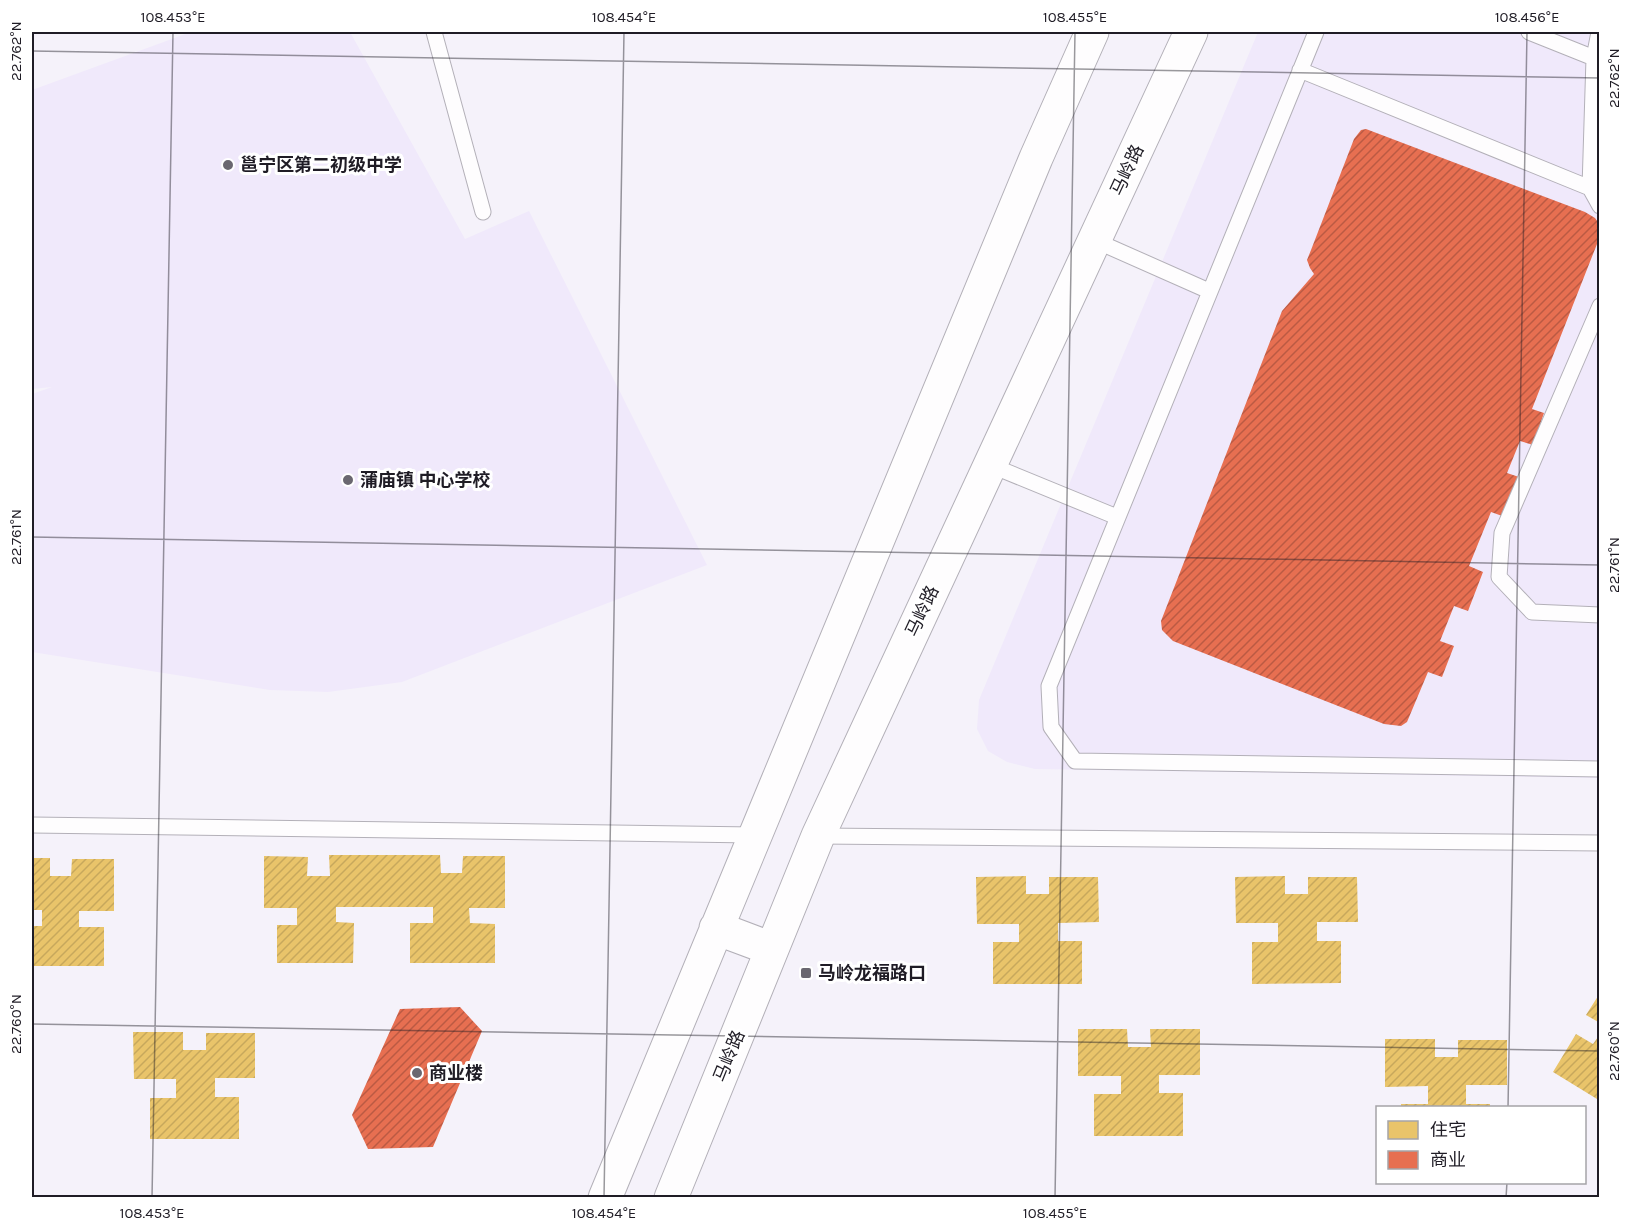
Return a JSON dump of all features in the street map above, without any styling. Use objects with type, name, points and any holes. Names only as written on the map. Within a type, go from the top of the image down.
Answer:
[{"type":"street","points":[[605,1197],[1036,158],[1092,32]]},
{"type":"street","name":"马岭路","points":[[671,1197],[818,836],[1191,32]]},
{"type":"street","points":[[716,928],[772,949]]},
{"type":"lane","points":[[434,32],[483,212]]},
{"type":"lane","points":[[1316,32],[1049,686],[1051,728],[1075,762],[1599,769]]},
{"type":"lane","points":[[1529,32],[1594,58]]},
{"type":"lane","points":[[1599,32],[1594,58],[1590,188],[1599,206]]},
{"type":"lane","points":[[1300,70],[1590,188]]},
{"type":"lane","points":[[1094,240],[1209,291]]},
{"type":"lane","points":[[1599,306],[1502,533],[1499,577],[1532,612],[1599,615]]},
{"type":"lane","points":[[990,465],[1118,517]]},
{"type":"lane","points":[[32,825],[754,835]]},
{"type":"lane","points":[[818,836],[1599,843]]},
{"type":"shaded area","name":"蒲庙镇 中心学校","points":[[191,32],[350,32],[465,239],[529,211],[707,565],[402,682],[328,692],[270,690],[32,652],[32,394],[52,387],[32,389],[32,90]]},
{"type":"shaded area","points":[[1258,32],[1599,32],[1599,778],[1035,769],[1007,762],[988,751],[977,729],[979,700]]},
{"type":"building: 住宅","points":[[329,855],[440,855],[441,873],[462,873],[463,856],[505,856],[505,908],[469,908],[470,923],[495,924],[495,963],[410,963],[410,923],[433,923],[433,907],[336,907],[336,922],[354,923],[353,963],[277,963],[277,925],[297,925],[297,908],[264,908],[264,856],[308,857],[307,876],[330,876]]},
{"type":"building: 住宅","points":[[32,858],[50,858],[50,876],[71,876],[72,859],[114,859],[114,911],[79,911],[79,927],[104,927],[104,966],[32,966],[32,926],[42,926],[42,910],[32,910]]},
{"type":"building: 住宅","points":[[1026,876],[1026,894],[1049,894],[1049,877],[1098,877],[1099,922],[1058,923],[1058,941],[1082,941],[1082,984],[993,984],[993,942],[1019,942],[1019,924],[977,924],[976,877]]},
{"type":"building: 住宅","points":[[1285,876],[1285,894],[1308,894],[1308,877],[1357,877],[1358,922],[1317,922],[1317,941],[1341,941],[1341,983],[1252,984],[1252,942],[1278,942],[1278,923],[1236,923],[1235,877]]},
{"type":"building: 住宅","points":[[1600,993],[1600,1023],[1586,1015]]},
{"type":"building: 住宅","points":[[1078,1029],[1127,1029],[1128,1047],[1151,1047],[1150,1029],[1200,1029],[1200,1075],[1159,1075],[1159,1093],[1183,1093],[1183,1136],[1094,1136],[1094,1094],[1121,1094],[1121,1076],[1078,1076]]},
{"type":"building: 住宅","points":[[133,1032],[183,1032],[183,1050],[206,1050],[206,1033],[255,1033],[255,1078],[215,1078],[215,1097],[239,1097],[239,1139],[150,1139],[150,1098],[176,1098],[176,1079],[134,1079]]},
{"type":"building: 住宅","points":[[1576,1034],[1593,1044],[1600,1034],[1600,1094],[1597,1099],[1553,1072]]},
{"type":"building: 住宅","points":[[1385,1039],[1435,1039],[1435,1057],[1458,1057],[1458,1040],[1507,1040],[1507,1085],[1466,1085],[1466,1104],[1490,1104],[1490,1106],[1401,1106],[1401,1104],[1428,1104],[1428,1086],[1385,1087]]},
{"type":"building: 商业","points":[[1366,129],[1585,212],[1595,218],[1600,225],[1600,236],[1532,409],[1544,413],[1533,445],[1520,441],[1507,473],[1519,477],[1505,517],[1491,512],[1469,566],[1483,572],[1468,611],[1454,606],[1440,641],[1454,646],[1442,677],[1428,672],[1407,722],[1401,726],[1384,724],[1173,641],[1162,630],[1161,621],[1282,311],[1314,274],[1307,260],[1354,139],[1361,130]]},
{"type":"building: 商业","name":"商业楼","points":[[460,1007],[482,1031],[433,1147],[368,1149],[352,1115],[400,1009]]},
{"type":"place","name":"邕宁区第二初级中学","points":[[228,165]]},
{"type":"place","name":"蒲庙镇 中心学校","points":[[348,480]]},
{"type":"place","name":"马岭龙福路口","points":[[806,973]]},
{"type":"place","name":"商业楼","points":[[417,1073]]}]
